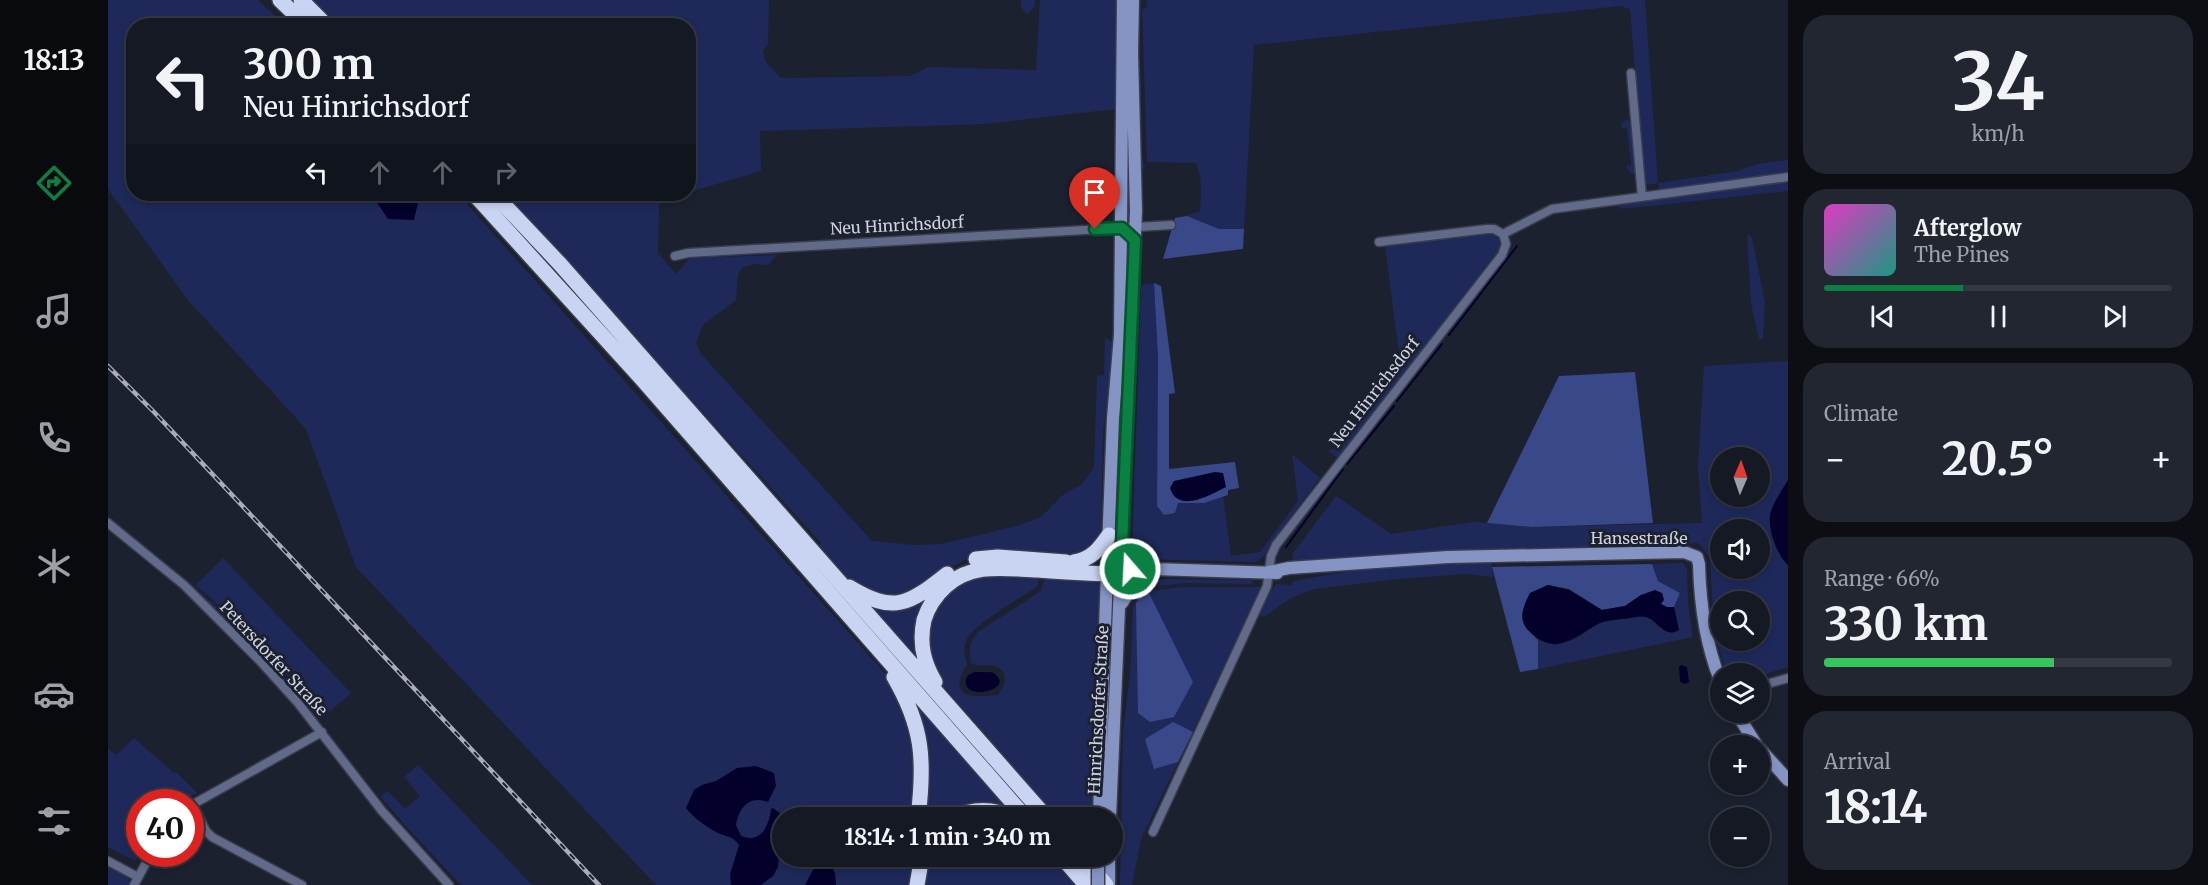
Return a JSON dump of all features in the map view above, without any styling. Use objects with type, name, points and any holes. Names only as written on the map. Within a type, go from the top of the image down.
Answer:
[{"type":"highway","points":[[280,0],[299,18]]},
{"type":"highway","points":[[301,0],[319,18]]},
{"type":"highway","points":[[480,201],[573,301],[1016,807]]},
{"type":"highway","points":[[501,201],[560,264],[1037,807]]},
{"type":"highway","points":[[1074,562],[1095,554],[1109,535]]},
{"type":"highway","points":[[837,580],[873,600],[897,603],[914,598],[954,568],[978,559],[998,557],[1074,562],[1112,569]]},
{"type":"highway","points":[[956,715],[927,667],[922,648],[926,616],[943,588],[963,574],[985,568],[1112,569]]},
{"type":"highway","points":[[871,641],[882,662],[901,688],[915,721],[922,765],[919,807]]},
{"type":"highway","points":[[914,867],[915,885]]},
{"type":"highway","points":[[915,885],[919,867]]},
{"type":"highway","points":[[1070,867],[1086,885]]},
{"type":"highway","points":[[1091,867],[1108,885]]},
{"type":"main road","points":[[1112,569],[1109,535],[1114,404],[1119,357],[1123,0]]},
{"type":"main road","points":[[1112,569],[1135,233],[1133,0]]},
{"type":"main road","points":[[1122,210],[1125,220],[1135,233]]},
{"type":"main road","points":[[1122,228],[1135,233]]},
{"type":"main road","name":"Hansestraße","points":[[1269,572],[1299,567],[1413,559],[1692,553],[1697,557],[1699,564],[1702,610],[1715,663]]},
{"type":"main road","points":[[1112,569],[1269,572]]},
{"type":"main road","name":"Hinrichsdorfer Straße","points":[[1111,807],[1120,606],[1112,569]]},
{"type":"main road","name":"Hinrichsdorfer Straße","points":[[1100,807],[1112,569]]},
{"type":"main road","points":[[1120,606],[1131,588],[1155,569]]},
{"type":"main road","points":[[1770,760],[1788,780]]},
{"type":"main road","points":[[1098,885],[1102,867]]},
{"type":"main road","points":[[1106,867],[1108,885]]},
{"type":"street","points":[[1631,74],[1642,197]]},
{"type":"street","points":[[1379,242],[1487,229],[1494,229],[1503,234],[1552,208],[1788,177]]},
{"type":"street","points":[[1135,233],[1171,225]]},
{"type":"street","name":"Neu Hinrichsdorf","points":[[675,256],[688,253],[1122,228]]},
{"type":"street","name":"Neu Hinrichsdorf","points":[[1153,832],[1267,586],[1271,556],[1289,528],[1502,255],[1506,244],[1503,234]]},
{"type":"street","name":"Petersdorfer Straße","points":[[108,523],[184,585],[237,636],[322,732],[382,811],[449,885]]},
{"type":"street","points":[[1770,683],[1788,678]]},
{"type":"street","points":[[204,799],[322,732]]},
{"type":"street","points":[[204,827],[212,837],[302,885]]},
{"type":"street","points":[[108,861],[136,881],[144,867]]},
{"type":"shaded area","points":[[108,0],[258,0],[277,18],[126,18],[126,201],[464,201],[890,679],[904,702],[918,755],[915,807],[772,807],[772,867],[910,867],[909,885],[656,885],[356,567],[306,429],[187,299],[108,189]]},
{"type":"shaded area","points":[[313,0],[769,0],[768,44],[763,51],[765,61],[781,78],[911,76],[928,67],[1036,70],[1040,0],[1117,0],[1116,109],[984,124],[760,131],[761,171],[696,190],[696,18],[332,18]]},
{"type":"shaded area","points":[[1021,0],[1035,0],[1035,6],[1027,15],[1021,7]]},
{"type":"shaded area","points":[[1136,0],[1139,0],[1142,157],[1145,169],[1143,169],[1139,153]]},
{"type":"shaded area","points":[[1146,0],[1645,0],[1658,183],[1644,185],[1630,9],[1620,6],[1254,45],[1244,229],[1219,229],[1187,216],[1200,211],[1201,181],[1196,163],[1147,162],[1142,9],[1147,8]]},
{"type":"shaded area","points":[[1628,120],[1632,125],[1637,174],[1630,173],[1626,166],[1631,165],[1627,128],[1622,128],[1621,125]]},
{"type":"shaded area","points":[[1788,160],[1788,191],[1622,209],[1614,204],[1660,198],[1658,183],[1738,171],[1758,164]]},
{"type":"shaded area","points":[[376,201],[418,201],[414,220],[388,219]]},
{"type":"shaded area","points":[[511,201],[659,201],[658,253],[676,274],[690,258],[777,255],[768,265],[756,264],[743,267],[738,275],[736,300],[703,325],[696,343],[701,354],[872,541],[915,545],[941,544],[1017,526],[1041,517],[1064,494],[1082,484],[1094,467],[1097,376],[1104,375],[1105,338],[1115,343],[1103,432],[1101,530],[1100,535],[1088,550],[1075,557],[980,554],[968,558],[897,599],[855,586],[818,545],[821,543]]},
{"type":"shaded area","points":[[1187,216],[1219,229],[1244,229],[1243,249],[1163,259],[1175,218]]},
{"type":"shaded area","points":[[1488,233],[1495,235],[1500,241],[1498,251],[1338,458],[1328,451],[1335,448],[1339,450],[1401,368],[1385,246]]},
{"type":"shaded area","points":[[1747,234],[1752,237],[1765,303],[1763,338],[1759,340],[1751,303]]},
{"type":"shaded area","points":[[1154,283],[1158,358],[1157,506],[1164,515],[1175,513],[1178,503],[1204,503],[1223,496],[1231,556],[1260,552],[1298,501],[1292,454],[1320,478],[1271,543],[1264,556],[1256,562],[1139,559],[1132,553],[1141,285]]},
{"type":"shaded area","points":[[1154,283],[1161,286],[1175,393],[1169,394],[1169,469],[1235,462],[1239,488],[1228,490],[1228,495],[1204,503],[1178,503],[1175,513],[1164,515],[1157,506],[1158,358]]},
{"type":"shaded area","points":[[1788,361],[1788,667],[1770,673],[1770,663],[1724,663],[1720,651],[1770,651],[1770,591],[1712,591],[1711,579],[1770,579],[1770,519],[1710,519],[1710,558],[1698,543],[1533,551],[1486,549],[1292,561],[1293,553],[1336,496],[1391,534],[1474,522],[1532,527],[1702,523],[1698,465],[1704,366]]},
{"type":"shaded area","points":[[1635,372],[1653,523],[1532,527],[1487,523],[1559,376]]},
{"type":"shaded area","points":[[1215,472],[1223,473],[1226,487],[1203,498],[1180,500],[1174,496],[1170,488],[1174,481]]},
{"type":"shaded area","points":[[1788,480],[1788,565],[1777,549],[1772,535],[1770,515]]},
{"type":"shaded area","points":[[108,516],[186,580],[184,581]]},
{"type":"shaded area","points":[[223,558],[351,693],[322,718],[262,648],[196,585]]},
{"type":"shaded area","points":[[1000,560],[1098,566],[1005,563],[935,593],[922,662],[869,604],[881,606]]},
{"type":"shaded area","points":[[1491,560],[1493,577],[1467,574],[1397,579],[1314,589],[1291,598],[1264,617],[1258,614],[1276,584],[1292,585],[1293,581],[1373,567]]},
{"type":"shaded area","points":[[1683,563],[1687,570],[1688,604],[1693,637],[1538,669],[1538,640],[1555,645],[1576,639],[1600,622],[1644,616],[1651,619],[1658,627],[1679,630],[1674,607],[1680,593],[1658,581],[1652,564]]},
{"type":"shaded area","points":[[1652,564],[1658,581],[1680,593],[1674,607],[1667,607],[1641,595],[1625,606],[1602,610],[1569,589],[1548,585],[1530,593],[1522,618],[1527,628],[1538,640],[1538,669],[1520,672],[1492,567]]},
{"type":"shaded area","points":[[986,574],[1039,577],[1037,587],[987,619],[970,634],[966,641],[964,650],[967,664],[959,684],[965,693],[979,696],[998,695],[1005,679],[1000,668],[971,663],[970,646],[978,632],[1041,591],[1045,578],[1092,580],[1098,584],[1102,592],[1095,807],[1048,807],[934,675],[926,649],[927,622],[954,584]]},
{"type":"shaded area","points":[[1148,580],[1254,580],[1251,584],[1185,583],[1140,588]]},
{"type":"shaded area","points":[[191,584],[286,680],[372,790],[256,652]]},
{"type":"shaded area","points":[[1548,585],[1569,590],[1602,610],[1625,606],[1641,595],[1655,590],[1662,593],[1664,600],[1661,604],[1674,607],[1679,630],[1666,631],[1652,620],[1639,616],[1605,621],[1572,639],[1556,644],[1548,643],[1539,639],[1525,627],[1522,617],[1530,593]]},
{"type":"shaded area","points":[[1183,587],[1262,587],[1141,839],[1132,885],[1120,885],[1120,867],[1123,867],[1123,731],[1130,677],[1133,606],[1137,597],[1143,592],[1136,603],[1193,682],[1148,591]]},
{"type":"shaded area","points":[[1148,591],[1193,682],[1174,717],[1150,722],[1138,713],[1136,603],[1143,592]]},
{"type":"shaded area","points":[[1681,665],[1687,667],[1689,682],[1685,684],[1680,682],[1679,667]]},
{"type":"shaded area","points":[[992,672],[1000,681],[995,688],[978,692],[970,690],[966,685],[967,677],[972,673]]},
{"type":"shaded area","points":[[908,696],[1005,807],[920,807]]},
{"type":"shaded area","points":[[1173,722],[1193,732],[1178,762],[1154,769],[1145,739]]},
{"type":"shaded area","points":[[134,738],[193,789],[126,789],[126,856],[108,847],[108,749],[116,755]]},
{"type":"shaded area","points":[[418,765],[532,885],[461,885],[380,796],[388,791],[405,809],[420,796],[404,777]]},
{"type":"shaded area","points":[[756,766],[774,773],[776,786],[768,802],[755,800],[746,804],[742,808],[736,825],[741,836],[754,838],[763,832],[772,808],[772,867],[778,867],[773,876],[761,885],[731,885],[730,874],[739,845],[732,838],[705,825],[686,808],[694,790],[716,781],[737,768]]},
{"type":"shaded area","points":[[108,865],[128,876],[129,885],[108,885]]},
{"type":"shaded area","points":[[814,867],[832,867],[836,885],[805,885]]},
{"type":"shaded area","points":[[923,867],[1059,867],[1075,885],[920,885]]},
{"type":"waterway","points":[[1449,335],[1517,246]]},
{"type":"waterway","points":[[1397,401],[1442,344]]},
{"type":"waterway","points":[[1347,464],[1394,406]]},
{"type":"waterway","points":[[1286,547],[1343,469]]},
{"type":"railway","points":[[108,366],[154,412],[599,885]]},
{"type":"route","points":[[1095,229],[1122,228],[1135,240],[1121,568],[1130,569]]}]
